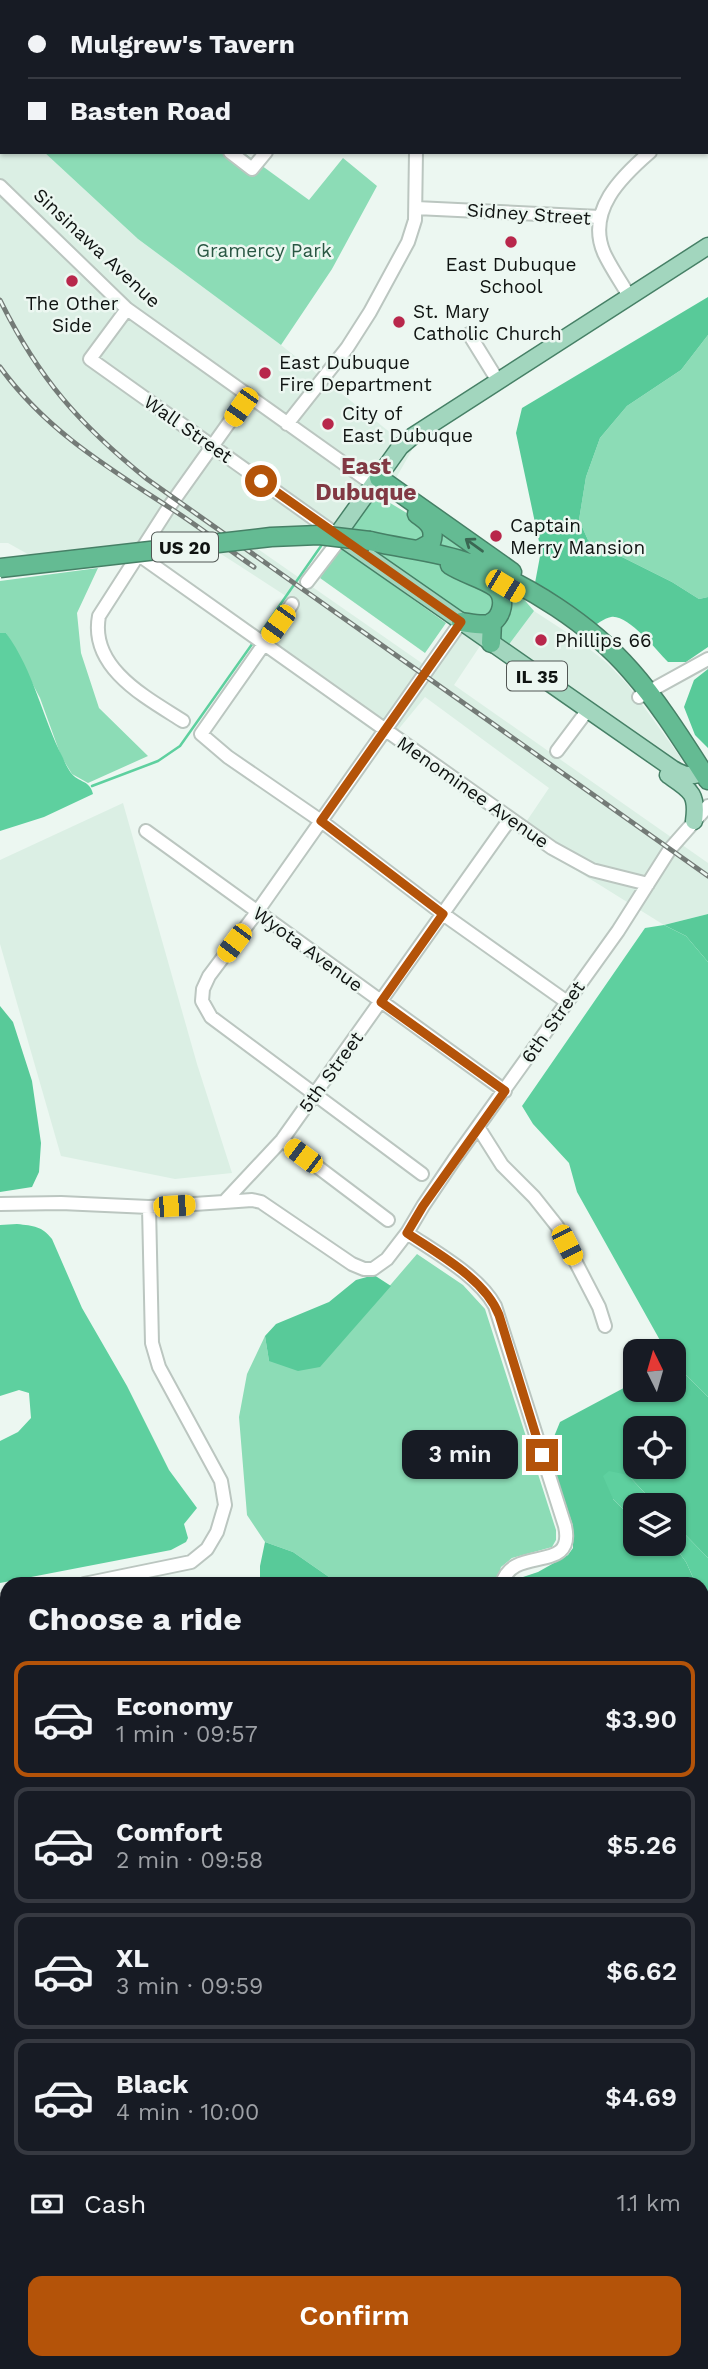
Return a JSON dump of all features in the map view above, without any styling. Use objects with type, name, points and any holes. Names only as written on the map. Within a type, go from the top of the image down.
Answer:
[{"type":"highway","points":[[376,481],[430,524],[433,532],[431,543],[420,549]]},
{"type":"highway","points":[[376,481],[524,581],[567,616]]},
{"type":"highway","name":"US 20","points":[[0,568],[283,536],[370,541],[479,574],[505,586],[538,606],[603,655],[643,694]]},
{"type":"highway","name":"US 20","points":[[400,548],[420,549],[501,575],[542,598],[597,637],[616,655],[703,776],[708,793]]},
{"type":"highway","points":[[450,565],[493,586],[500,593],[501,611],[492,622],[461,622]]},
{"type":"highway","points":[[491,643],[492,622]]},
{"type":"main road","points":[[337,535],[405,441],[708,246]]},
{"type":"main road","name":"Wall Street","points":[[337,535],[645,751],[679,773],[686,776],[703,776]]},
{"type":"main road","points":[[645,751],[652,764],[692,792],[696,802],[694,821]]},
{"type":"street","points":[[233,154],[252,169],[264,154]]},
{"type":"street","points":[[287,424],[347,348],[408,242],[415,220],[416,154]]},
{"type":"street","points":[[600,217],[603,206],[622,178],[648,154]]},
{"type":"street","name":"Sinsinawa Avenue","points":[[0,186],[127,309],[287,424],[376,481]]},
{"type":"street","name":"Sidney Street","points":[[416,208],[600,217],[603,251],[629,296]]},
{"type":"street","name":"Wall Street","points":[[127,309],[90,359],[337,535]]},
{"type":"street","points":[[469,334],[498,381]]},
{"type":"street","points":[[183,721],[125,680],[112,666],[100,645],[97,625],[103,607],[169,507],[248,396]]},
{"type":"street","points":[[307,582],[337,543],[337,535]]},
{"type":"street","name":"Menominee Avenue","points":[[139,555],[552,848],[585,867],[648,884]]},
{"type":"street","points":[[292,604],[258,639],[201,734],[228,757],[321,821],[443,914],[566,1002]]},
{"type":"street","points":[[422,1174],[211,1017],[202,1001],[203,989],[209,976],[461,622]]},
{"type":"street","points":[[643,694],[708,659]]},
{"type":"street","points":[[557,751],[587,711]]},
{"type":"street","name":"6th Street","points":[[224,1202],[261,1202],[346,1260],[364,1269],[381,1265],[407,1233],[478,1127],[618,931],[674,845],[708,806]]},
{"type":"street","name":"5th Street","points":[[224,1202],[282,1140],[510,819]]},
{"type":"street","name":"Wyota Avenue","points":[[146,831],[505,1091]]},
{"type":"street","points":[[478,1127],[502,1165],[534,1197],[557,1226],[589,1286],[605,1326]]},
{"type":"street","points":[[282,1140],[388,1220]]},
{"type":"street","points":[[0,1204],[61,1203],[149,1207],[224,1202]]},
{"type":"street","points":[[118,1577],[191,1562],[207,1549],[212,1541],[225,1505],[222,1481],[159,1367],[152,1343],[149,1207]]},
{"type":"street","points":[[407,1233],[472,1279],[491,1297],[565,1526],[566,1539],[560,1551],[548,1558],[519,1563],[506,1577]]},
{"type":"shaded area","points":[[0,154],[46,154],[138,239],[281,345],[412,450],[384,499],[371,492],[340,531],[33,557],[8,543],[0,543]]},
{"type":"shaded area","points":[[708,297],[708,335],[681,370],[627,406],[600,438],[586,477],[579,520],[588,540],[672,582],[699,599],[708,597],[708,647],[686,662],[668,662],[625,621],[611,617],[591,628],[535,583],[541,551],[516,433],[522,408]]},
{"type":"shaded area","points":[[255,547],[436,673],[432,668],[460,627],[482,643],[454,685],[708,863],[708,914],[664,925],[518,834],[549,788],[425,697],[388,742],[256,646],[289,598],[218,552]]},
{"type":"shaded area","points":[[534,611],[577,639],[607,663],[628,685],[681,758],[680,762],[677,764],[650,748],[640,756],[501,655]]},
{"type":"shaded area","points":[[0,633],[6,633],[24,663],[68,768],[92,789],[93,794],[44,817],[0,831]]},
{"type":"shaded area","points":[[708,669],[708,748],[695,735],[684,707],[694,680]]},
{"type":"shaded area","points":[[123,803],[197,1064],[232,1173],[175,1179],[61,1156],[0,944],[0,860]]},
{"type":"shaded area","points":[[708,914],[708,962],[686,936],[664,925]]},
{"type":"shaded area","points":[[664,925],[686,936],[708,962],[708,1397],[686,1375],[686,1339],[659,1339],[577,1192],[569,1163],[533,1124],[522,1106],[645,928]]},
{"type":"shaded area","points":[[0,1006],[13,1022],[32,1081],[41,1143],[39,1172],[32,1187],[0,1192]]},
{"type":"shaded area","points":[[0,1225],[37,1227],[52,1239],[82,1308],[127,1386],[169,1470],[197,1508],[184,1524],[188,1538],[186,1542],[171,1550],[31,1577],[0,1577],[0,1441],[18,1432],[31,1418],[29,1393],[19,1390],[0,1396]]},
{"type":"shaded area","points":[[374,1275],[391,1286],[320,1367],[298,1371],[269,1361],[265,1336],[276,1324],[329,1302],[356,1280]]},
{"type":"shaded area","points":[[686,1375],[708,1397],[708,1558],[686,1535],[686,1493],[645,1493],[632,1479],[686,1479],[686,1416],[623,1416],[623,1479],[626,1479],[613,1499],[623,1509],[623,1556],[682,1556],[693,1577],[523,1577],[568,1555],[573,1548],[573,1526],[553,1466],[551,1444],[560,1422],[623,1388],[623,1402],[686,1402]]},
{"type":"shaded area","points":[[609,1471],[623,1474],[623,1479],[632,1479],[645,1493],[623,1493],[623,1509],[613,1499],[603,1476]]},
{"type":"shaded area","points":[[686,1535],[708,1558],[708,1577],[693,1577],[682,1556],[686,1556]]},
{"type":"shaded area","points":[[265,1542],[293,1552],[329,1577],[260,1577]]},
{"type":"green space","name":"Gramercy Park","points":[[46,154],[246,154],[309,200],[343,158],[377,186],[332,269],[281,345],[138,239]]},
{"type":"green space","points":[[708,335],[708,597],[699,599],[672,582],[588,540],[579,520],[586,477],[600,438],[627,406],[681,370]]},
{"type":"green space","points":[[372,492],[496,567],[534,611],[504,651],[339,533]]},
{"type":"green space","points":[[341,548],[446,623],[425,653],[320,578]]},
{"type":"green space","points":[[98,568],[77,613],[81,653],[99,708],[148,756],[88,783],[72,774],[61,756],[40,698],[6,633],[0,633],[0,581]]},
{"type":"green space","points":[[417,1254],[463,1285],[485,1309],[556,1530],[556,1540],[552,1547],[512,1558],[501,1567],[498,1577],[329,1577],[293,1552],[265,1542],[247,1515],[239,1417],[247,1374],[265,1336],[269,1361],[368,1311]]},
{"type":"waterway","points":[[259,635],[321,546]]},
{"type":"waterway","points":[[92,786],[158,761],[180,746],[255,640]]},
{"type":"railway","points":[[0,300],[30,354],[63,398],[101,439],[147,479],[708,876]]},
{"type":"railway","points":[[0,367],[36,409],[77,444],[254,567]]},
{"type":"place","name":"East Dubuque School","points":[[511,242]]},
{"type":"place","name":"The Other Side","points":[[72,281]]},
{"type":"place","name":"St. Mary Catholic Church","points":[[399,322]]},
{"type":"place","name":"East Dubuque Fire Department","points":[[265,373]]},
{"type":"place","name":"City of East Dubuque","points":[[328,424]]},
{"type":"place","name":"Captain Merry Mansion","points":[[496,536]]},
{"type":"place","name":"Phillips 66","points":[[541,640]]},
{"type":"district","name":"East Dubuque","points":[[366,479]]},
{"type":"route","points":[[261,481],[461,622],[321,821],[443,914],[381,1002],[505,1091],[454,1160],[407,1233],[472,1279],[491,1297],[542,1455]]}]
